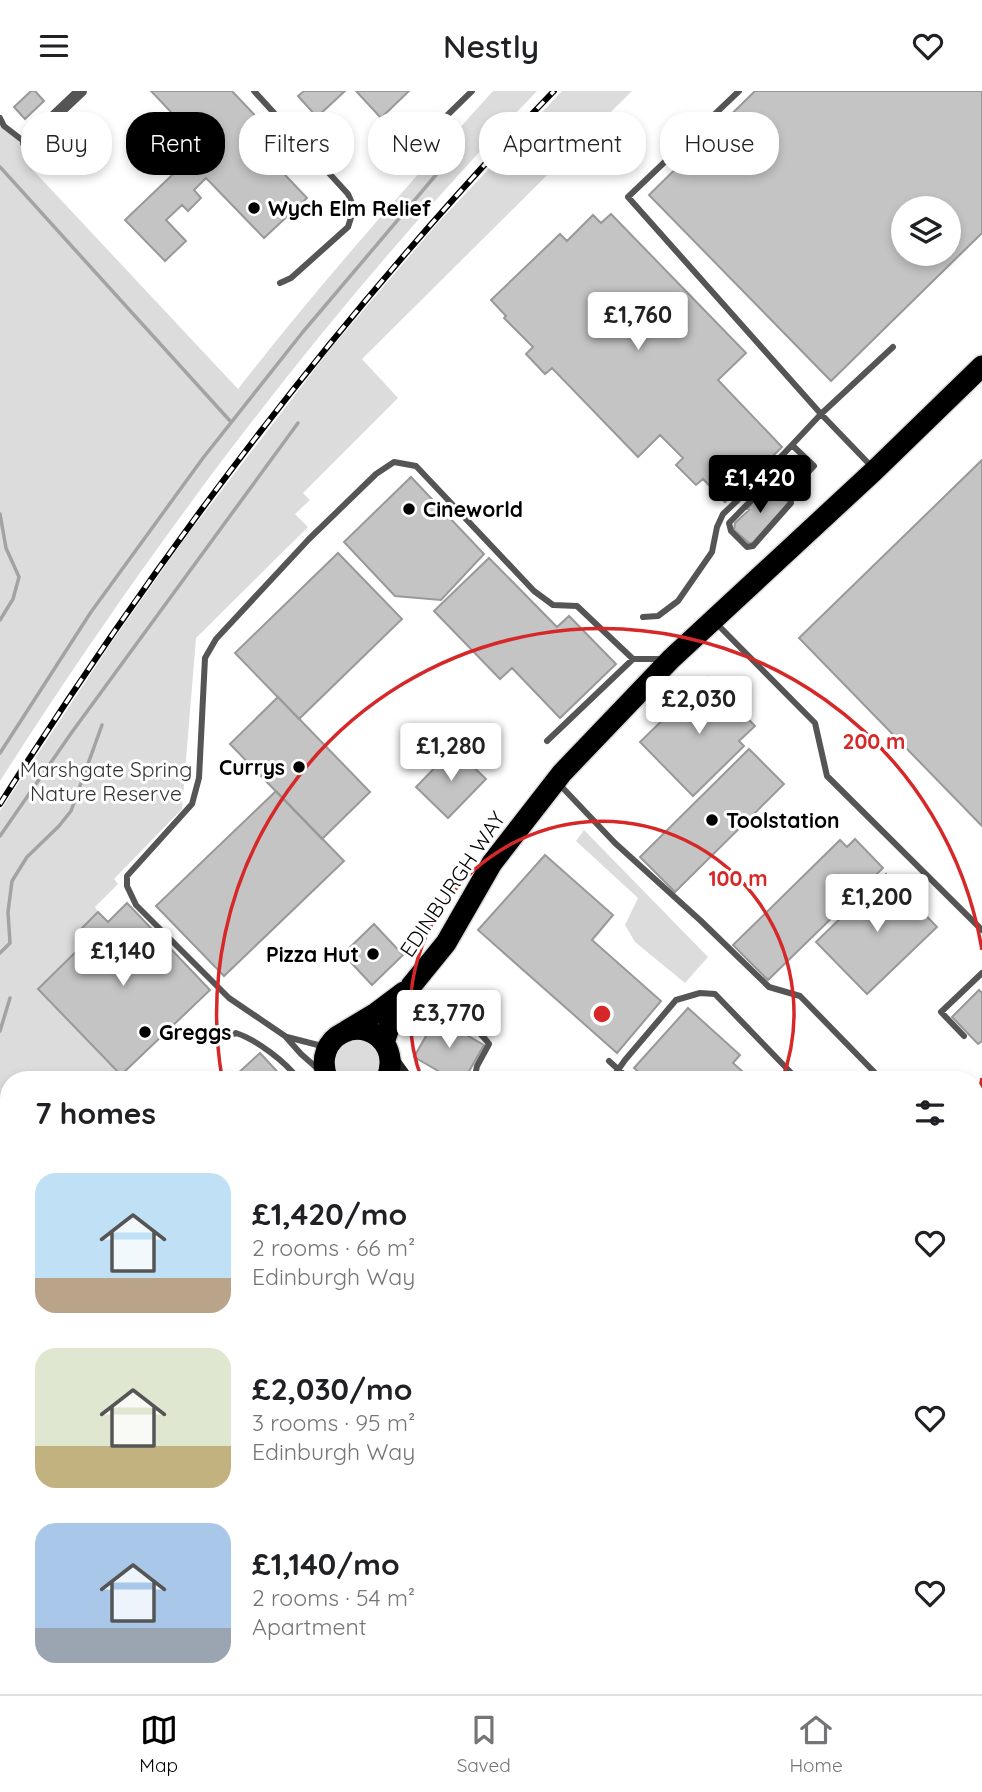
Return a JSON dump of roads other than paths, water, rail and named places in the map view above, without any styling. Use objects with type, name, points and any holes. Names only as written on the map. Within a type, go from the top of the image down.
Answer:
[{"type":"highway","name":"EDINBURGH WAY","points":[[390,1071],[387,1050],[392,1018],[411,986],[446,943],[492,863],[556,781],[671,659],[982,367]]},
{"type":"highway","name":"EDINBURGH WAY","points":[[338,1037],[411,986]]},
{"type":"highway","points":[[325,1071],[324,1059],[327,1048],[338,1037],[354,1030],[371,1032],[387,1050]]},
{"type":"street","points":[[59,112],[81,91]]},
{"type":"street","points":[[387,1050],[401,1071]]},
{"type":"lane","points":[[254,91],[348,194],[354,208],[348,226],[291,278],[280,283]]},
{"type":"lane","points":[[451,112],[472,91]]},
{"type":"lane","points":[[740,91],[628,197],[874,470]]},
{"type":"lane","points":[[0,117],[5,126],[21,139]]},
{"type":"lane","points":[[643,617],[658,615],[678,601],[712,552],[723,514],[821,414],[892,347]]},
{"type":"lane","points":[[766,472],[780,484],[789,484],[803,478],[814,466],[792,445]]},
{"type":"lane","points":[[319,1071],[285,1036],[229,998],[136,905],[127,886],[127,876],[192,804],[199,778],[205,658],[216,639],[309,539],[376,474],[394,462],[416,466],[534,591],[553,605],[577,605],[633,659]]},
{"type":"lane","points":[[773,478],[729,523],[731,531],[747,547],[753,546],[791,503],[789,484]]},
{"type":"lane","points":[[714,620],[815,723],[827,775],[982,930]]},
{"type":"lane","points":[[547,741],[633,659],[671,659]]},
{"type":"lane","points":[[556,781],[615,843],[769,987],[800,996],[873,1071]]},
{"type":"lane","points":[[964,1036],[942,1012],[982,973]]},
{"type":"lane","points":[[609,1061],[618,1069],[677,1000],[700,993],[715,994],[789,1071]]},
{"type":"lane","points":[[459,1005],[462,1016],[489,1044],[476,1071]]},
{"type":"lane","points":[[228,1036],[236,1033],[247,1038],[272,1053],[290,1071]]},
{"type":"lane","points":[[285,1036],[318,1045],[338,1037]]},
{"type":"waterway","points":[[0,167],[231,422]]},
{"type":"waterway","points":[[0,753],[91,612],[203,458],[302,333],[436,175]]},
{"type":"waterway","points":[[0,836],[72,732],[298,423]]},
{"type":"waterway","points":[[0,514],[6,548],[19,577],[13,599],[0,620]]},
{"type":"waterway","points":[[0,953],[10,943],[8,912],[12,881],[27,857],[71,811],[102,725]]},
{"type":"waterway","points":[[0,1031],[10,998]]},
{"type":"railway","points":[[0,804],[125,616],[259,433],[402,258],[554,91]]},
{"type":"place","name":"Wych Elm Relief","points":[[254,208]]},
{"type":"place","name":"Cineworld","points":[[409,509]]},
{"type":"place","name":"Currys","points":[[299,767]]},
{"type":"place","name":"Toolstation","points":[[712,820]]},
{"type":"place","name":"Pizza Hut","points":[[373,954]]},
{"type":"place","name":"Greggs","points":[[145,1032]]},
{"type":"park label","name":"Marshgate Spring Nature Reserve","points":[[106,781]]}]
